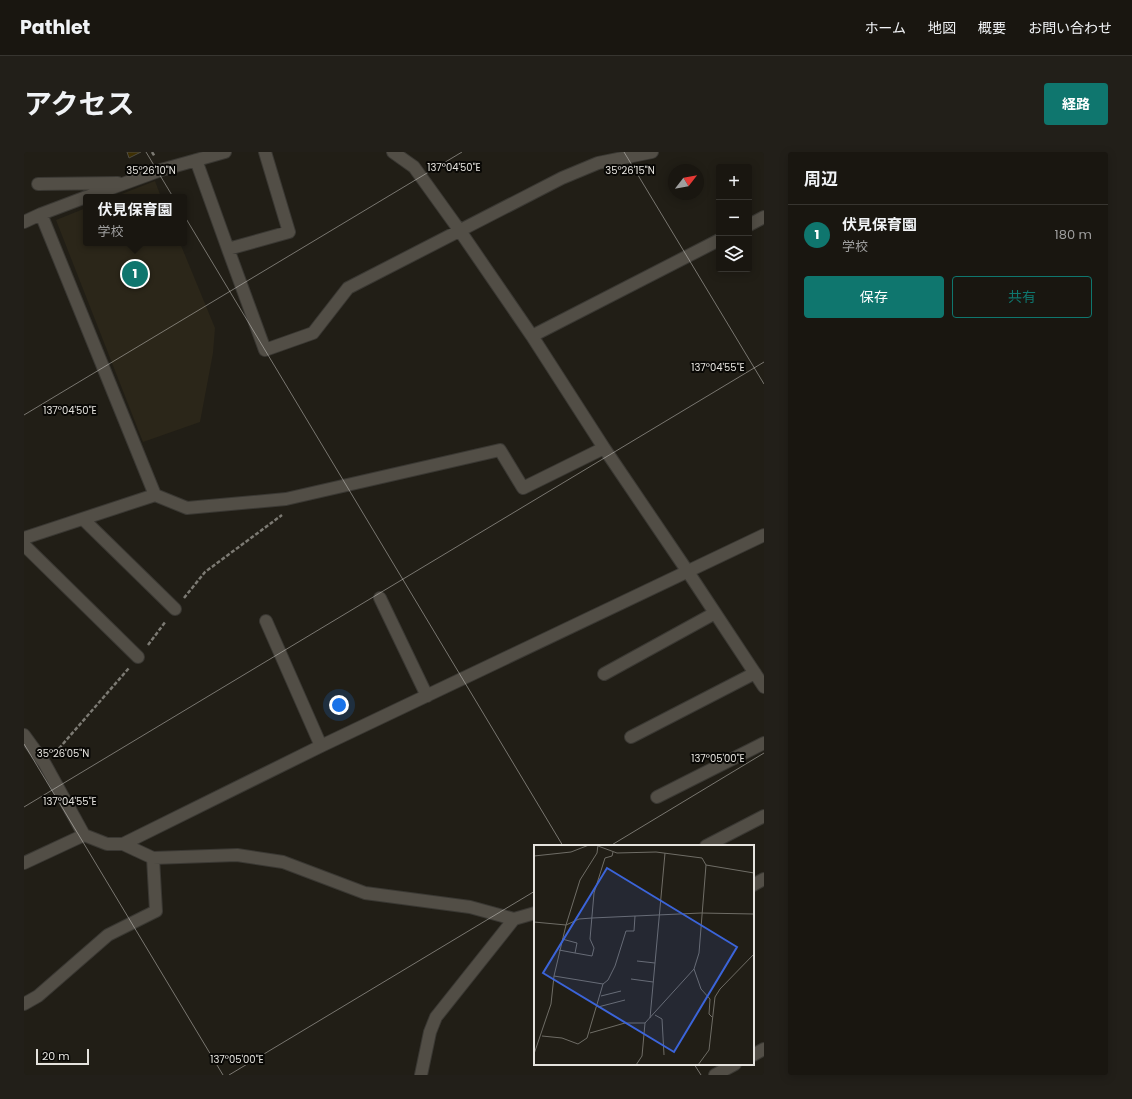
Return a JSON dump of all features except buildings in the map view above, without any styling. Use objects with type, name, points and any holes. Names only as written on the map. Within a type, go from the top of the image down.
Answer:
[{"type":"street","points":[[95,194],[162,170],[225,152]]},
{"type":"street","points":[[228,249],[289,232],[265,152]]},
{"type":"street","points":[[393,152],[414,167],[460,231],[532,336],[604,448],[764,687]]},
{"type":"street","points":[[196,160],[265,350],[313,333],[348,288],[562,178],[598,163],[652,152]]},
{"type":"street","points":[[38,184],[127,182]]},
{"type":"street","points":[[24,222],[83,198]]},
{"type":"street","points":[[41,214],[154,495]]},
{"type":"street","points":[[752,223],[764,217]]},
{"type":"street","points":[[532,336],[716,242]]},
{"type":"street","points":[[24,538],[154,495],[187,508],[286,499],[500,450],[523,488],[604,448]]},
{"type":"street","points":[[84,519],[175,609]]},
{"type":"street","points":[[123,844],[321,746],[764,535]]},
{"type":"street","points":[[24,545],[138,657]]},
{"type":"street","points":[[380,598],[427,696]]},
{"type":"street","points":[[604,674],[715,613]]},
{"type":"street","points":[[266,621],[321,746]]},
{"type":"street","points":[[631,737],[755,674]]},
{"type":"street","points":[[24,735],[45,764],[84,835],[106,844],[123,844],[153,858],[237,855],[283,862],[365,893],[470,907],[514,919],[534,913]]},
{"type":"street","points":[[657,796],[764,743]]},
{"type":"street","points":[[708,845],[764,816]]},
{"type":"street","points":[[24,863],[84,835]]},
{"type":"street","points":[[24,1004],[38,996],[108,935],[156,911],[153,858]]},
{"type":"street","points":[[754,884],[764,879]]},
{"type":"street","points":[[421,1075],[430,1032],[436,1017],[514,919]]},
{"type":"street","points":[[754,1054],[764,1049]]},
{"type":"street","points":[[715,1075],[733,1065]]},
{"type":"shaded area","points":[[155,181],[160,194],[122,194]]},
{"type":"shaded area","points":[[83,209],[83,246],[181,246],[215,328],[213,353],[200,422],[143,442],[56,220]]},
{"type":"place","name":"伏見保育園","points":[[135,274]]}]
